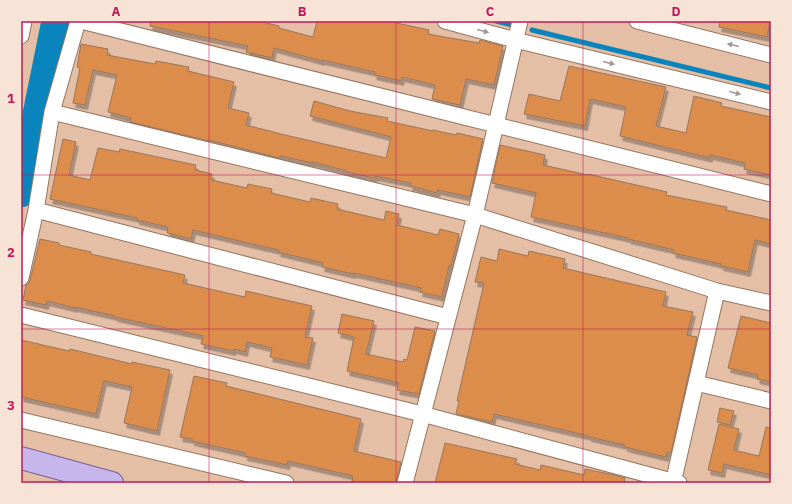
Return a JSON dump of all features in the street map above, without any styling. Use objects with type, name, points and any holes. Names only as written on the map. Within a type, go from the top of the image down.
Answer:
[{"type":"main road","points":[[21,458],[99,481]]},
{"type":"street","points":[[21,36],[24,21]]},
{"type":"street","points":[[21,278],[36,210],[52,112],[80,21],[771,194]]},
{"type":"street","points":[[445,21],[515,40],[771,102]]},
{"type":"street","points":[[405,483],[474,215],[520,21]]},
{"type":"street","points":[[637,21],[771,55]]},
{"type":"street","points":[[52,112],[474,215],[718,291],[771,303]]},
{"type":"street","points":[[36,210],[448,317]]},
{"type":"street","points":[[21,315],[422,414],[675,483],[696,383],[718,291]]},
{"type":"street","points":[[696,383],[771,401]]},
{"type":"street","points":[[21,420],[286,483]]},
{"type":"building","points":[[151,21],[259,21],[313,37],[317,21],[387,21],[429,30],[428,34],[479,43],[480,40],[503,46],[494,85],[466,79],[460,105],[432,99],[435,85],[402,77],[401,81],[374,75],[375,72],[322,61],[274,48],[272,58],[246,52],[248,46],[150,26]]},
{"type":"building","points":[[720,21],[770,21],[767,37],[719,27]]},
{"type":"building","points":[[81,44],[108,49],[107,55],[155,64],[156,61],[189,67],[188,71],[234,82],[228,108],[249,113],[246,125],[285,135],[386,158],[391,137],[310,116],[314,101],[350,111],[388,118],[387,121],[433,131],[456,135],[457,133],[483,139],[470,197],[438,190],[437,193],[410,186],[411,183],[375,176],[374,178],[312,162],[280,156],[279,158],[130,122],[131,118],[108,112],[117,75],[93,70],[85,105],[73,103],[80,68],[77,67]]},
{"type":"building","points":[[569,66],[666,87],[656,126],[686,133],[694,96],[722,103],[721,106],[771,117],[771,175],[744,169],[745,163],[710,155],[710,158],[620,136],[626,107],[590,99],[585,126],[524,114],[529,94],[560,101]]},
{"type":"building","points":[[63,139],[76,142],[69,175],[90,180],[98,148],[119,152],[120,149],[196,165],[195,170],[212,174],[211,180],[247,188],[248,184],[272,189],[271,193],[310,202],[311,198],[338,204],[337,209],[384,220],[386,211],[399,214],[397,225],[438,235],[440,229],[459,234],[451,266],[449,266],[442,297],[420,292],[421,288],[322,267],[323,263],[278,252],[279,250],[193,230],[191,239],[167,233],[168,227],[137,220],[137,218],[50,199]]},
{"type":"building","points":[[500,145],[545,155],[543,165],[667,192],[666,195],[727,207],[726,210],[771,220],[771,244],[755,240],[748,272],[673,253],[674,250],[628,238],[531,217],[536,193],[492,183]]},
{"type":"building","points":[[40,239],[91,252],[91,254],[185,275],[183,283],[245,297],[246,291],[312,306],[305,337],[313,338],[307,365],[270,357],[272,348],[247,342],[245,352],[234,349],[233,351],[201,344],[203,336],[47,301],[46,305],[23,300],[26,285],[29,283]]},
{"type":"building","points":[[499,249],[528,256],[529,251],[565,259],[563,268],[666,292],[663,306],[693,312],[687,335],[697,337],[671,453],[667,452],[666,457],[589,436],[494,414],[492,422],[456,414],[459,401],[457,401],[484,283],[475,282],[481,257],[497,261]]},
{"type":"building","points":[[342,314],[374,321],[366,354],[403,362],[404,359],[407,360],[415,327],[435,331],[419,394],[397,390],[399,383],[347,371],[354,337],[338,333]]},
{"type":"building","points":[[741,316],[771,323],[771,382],[757,379],[758,375],[728,368]]},
{"type":"building","points":[[21,340],[69,351],[70,349],[132,364],[132,362],[170,370],[157,431],[124,423],[132,387],[104,381],[96,414],[21,397]]},
{"type":"building","points":[[194,376],[227,383],[226,386],[361,419],[354,451],[401,462],[396,483],[361,483],[352,481],[353,476],[288,461],[287,465],[245,456],[245,453],[180,437]]},
{"type":"building","points":[[720,408],[734,411],[730,425],[717,422]]},
{"type":"building","points":[[719,424],[739,429],[734,450],[759,456],[766,427],[771,428],[771,475],[724,464],[722,473],[708,470]]},
{"type":"building","points":[[445,443],[517,459],[515,464],[540,470],[541,465],[584,475],[585,469],[625,478],[624,483],[435,483]]},
{"type":"waterway","points":[[21,193],[56,21]]},
{"type":"waterway","points":[[496,21],[512,25]]},
{"type":"waterway","points":[[532,30],[771,88]]}]
